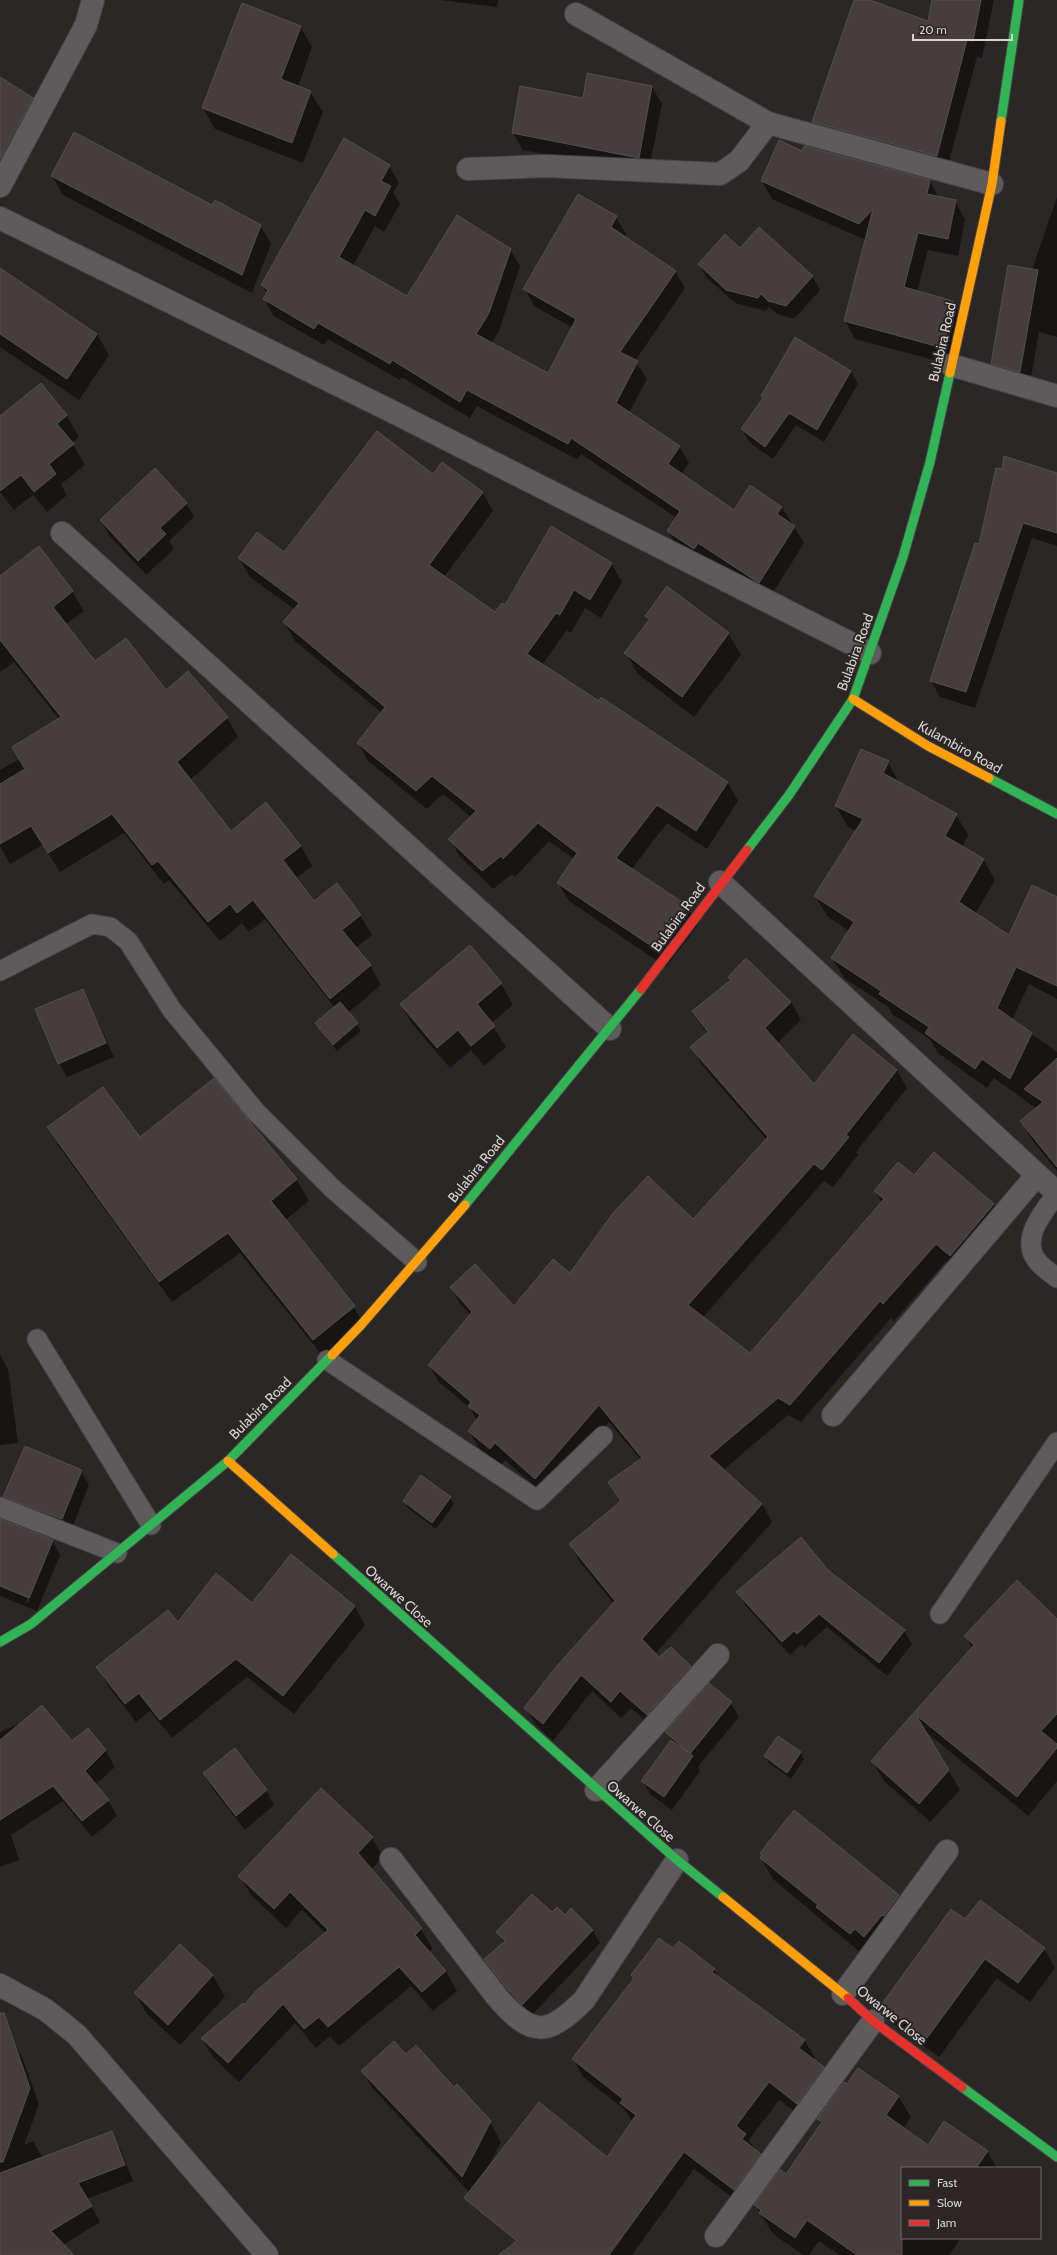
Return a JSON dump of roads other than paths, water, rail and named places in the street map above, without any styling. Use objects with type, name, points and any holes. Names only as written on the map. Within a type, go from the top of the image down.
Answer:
[{"type":"street","points":[[0,186],[86,25],[93,0]]},
{"type":"street","name":"Bulabira Road","points":[[0,1642],[31,1624],[228,1461],[362,1325],[417,1262],[610,1029],[665,959],[720,882],[789,794],[853,699],[903,557],[930,462],[950,365],[992,184],[1019,0]]},
{"type":"street","points":[[576,14],[768,123],[992,184]]},
{"type":"street","points":[[468,169],[546,166],[720,174],[739,161],[768,123]]},
{"type":"street","points":[[0,218],[404,418],[870,653]]},
{"type":"street","points":[[950,365],[1057,396]]},
{"type":"street","points":[[62,533],[610,1029]]},
{"type":"street","name":"Kulambiro Road","points":[[853,699],[928,746],[1057,814]]},
{"type":"street","points":[[720,882],[1057,1193]]},
{"type":"street","points":[[833,1415],[1037,1175]]},
{"type":"street","name":"Owarwe Close","points":[[228,1461],[596,1790],[677,1860],[843,1994],[873,2021],[1057,2157]]},
{"type":"street","points":[[596,1790],[718,1655]]},
{"type":"street","points":[[843,1994],[947,1851]]},
{"type":"street","points":[[391,1859],[497,1998],[513,2016],[529,2025],[548,2027],[565,2019],[584,2000],[677,1860]]},
{"type":"street","points":[[0,1985],[46,2010],[77,2035],[267,2255]]},
{"type":"street","points":[[716,2236],[873,2021]]},
{"type":"lane","points":[[0,971],[92,924],[110,927],[128,941],[172,1010],[256,1112],[333,1189],[417,1262]]},
{"type":"lane","points":[[1057,1193],[1042,1214],[1032,1233],[1030,1248],[1037,1262],[1057,1278]]},
{"type":"lane","points":[[37,1339],[151,1525]]},
{"type":"lane","points":[[327,1360],[537,1500],[603,1436]]},
{"type":"lane","points":[[940,1614],[1057,1442]]},
{"type":"lane","points":[[0,1507],[117,1553]]}]
